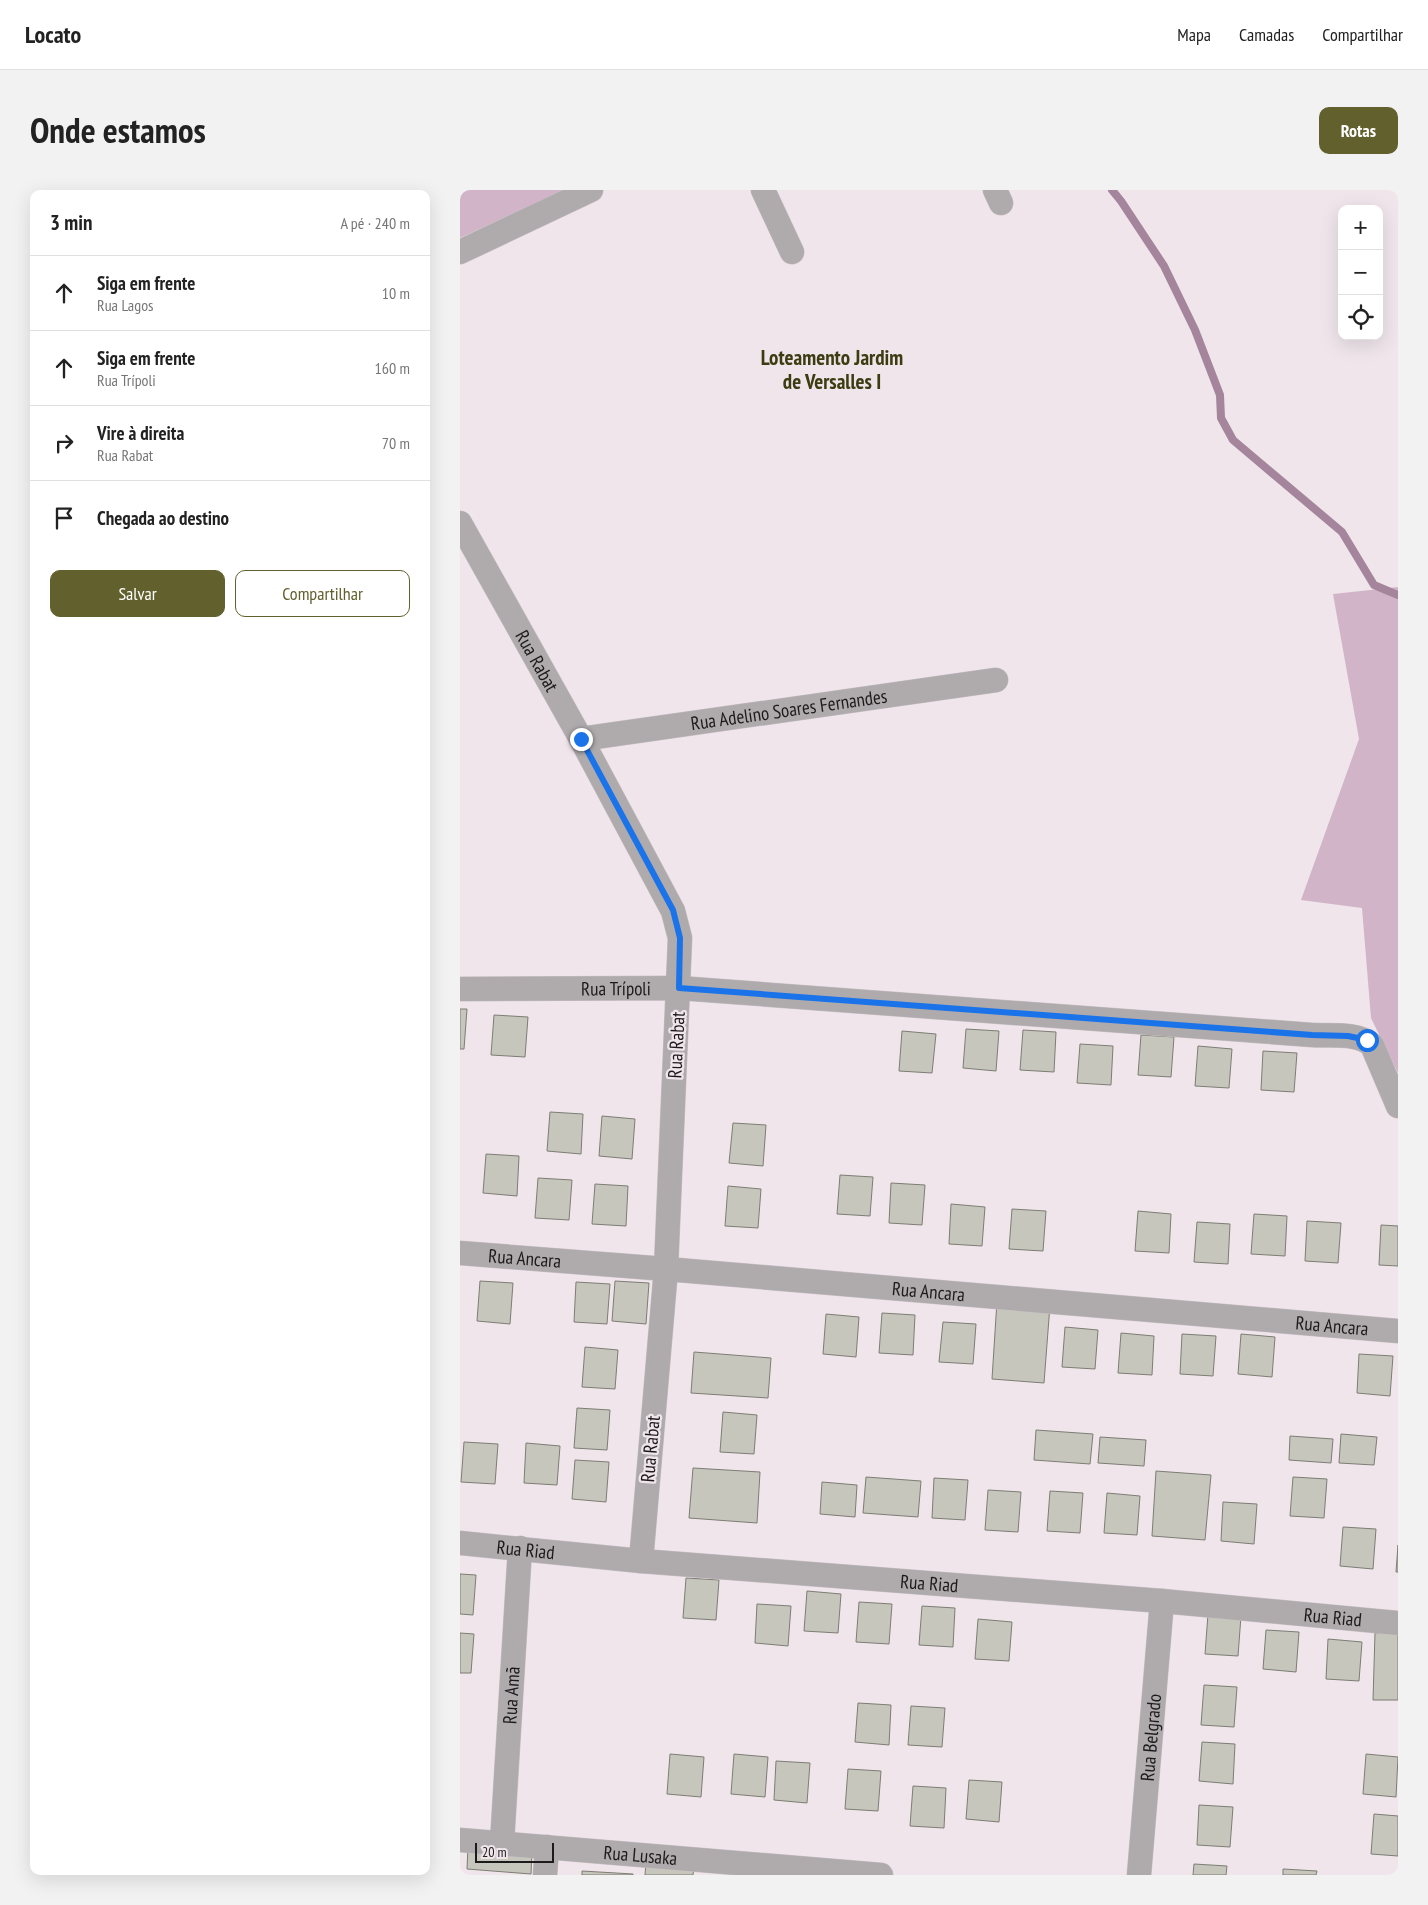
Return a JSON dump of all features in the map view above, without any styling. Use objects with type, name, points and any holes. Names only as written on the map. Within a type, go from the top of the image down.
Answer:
[{"type":"street","points":[[460,252],[591,190]]},
{"type":"street","points":[[763,190],[792,252]]},
{"type":"street","name":"Rua Rabat","points":[[460,523],[581,739],[673,910],[680,938],[666,1269],[641,1561]]},
{"type":"street","name":"Rua Adelino Soares Fernandes","points":[[581,739],[996,680]]},
{"type":"street","name":"Rua Trípoli","points":[[460,989],[679,988],[1312,1035],[1348,1036],[1367,1040],[1372,1044],[1398,1106]]},
{"type":"street","name":"Rua Ancara","points":[[460,1253],[1398,1331]]},
{"type":"street","name":"Rua Riad","points":[[460,1543],[641,1561],[1162,1601],[1398,1622]]},
{"type":"street","name":"Rua Amã","points":[[502,1843],[520,1548]]},
{"type":"street","name":"Rua Belgrado","points":[[1139,1875],[1162,1601]]},
{"type":"street","name":"Rua Lusaka","points":[[460,1840],[837,1873],[881,1875]]},
{"type":"street","points":[[545,1875],[548,1847]]},
{"type":"shaded area","points":[[460,190],[566,190],[460,238]]},
{"type":"shaded area","points":[[1398,587],[1398,1073],[1371,1018],[1362,908],[1301,900],[1359,739],[1333,594]]},
{"type":"building","points":[[460,1009],[467,1009],[464,1049],[460,1049]]},
{"type":"building","points":[[494,1015],[528,1017],[525,1057],[491,1055]]},
{"type":"building","points":[[966,1029],[999,1031],[996,1071],[963,1068]]},
{"type":"building","points":[[1023,1030],[1056,1032],[1054,1072],[1020,1070]]},
{"type":"building","points":[[902,1031],[936,1034],[932,1073],[899,1071]]},
{"type":"building","points":[[1141,1035],[1174,1037],[1171,1077],[1138,1075]]},
{"type":"building","points":[[1080,1044],[1113,1046],[1111,1085],[1077,1083]]},
{"type":"building","points":[[1198,1046],[1232,1049],[1229,1088],[1195,1086]]},
{"type":"building","points":[[1263,1051],[1297,1053],[1294,1092],[1261,1090]]},
{"type":"building","points":[[550,1112],[583,1114],[581,1154],[547,1151]]},
{"type":"building","points":[[602,1116],[635,1119],[632,1159],[599,1156]]},
{"type":"building","points":[[733,1123],[766,1125],[763,1166],[729,1163]]},
{"type":"building","points":[[486,1154],[519,1156],[517,1196],[483,1193]]},
{"type":"building","points":[[840,1175],[873,1177],[870,1216],[837,1214]]},
{"type":"building","points":[[538,1178],[572,1180],[569,1220],[535,1218]]},
{"type":"building","points":[[891,1183],[925,1185],[922,1225],[889,1223]]},
{"type":"building","points":[[595,1184],[628,1186],[626,1226],[592,1224]]},
{"type":"building","points":[[728,1186],[761,1189],[758,1228],[725,1226]]},
{"type":"building","points":[[951,1204],[985,1207],[982,1246],[949,1244]]},
{"type":"building","points":[[1012,1209],[1046,1211],[1043,1251],[1009,1249]]},
{"type":"building","points":[[1138,1211],[1171,1214],[1169,1253],[1135,1251]]},
{"type":"building","points":[[1254,1214],[1287,1216],[1285,1256],[1251,1254]]},
{"type":"building","points":[[1307,1221],[1341,1223],[1338,1263],[1305,1261]]},
{"type":"building","points":[[1197,1222],[1230,1224],[1228,1264],[1194,1262]]},
{"type":"building","points":[[1381,1225],[1398,1226],[1398,1266],[1379,1265]]},
{"type":"building","points":[[480,1281],[513,1283],[510,1324],[477,1321]]},
{"type":"building","points":[[615,1281],[649,1283],[646,1324],[612,1321]]},
{"type":"building","points":[[576,1282],[610,1284],[607,1324],[574,1322]]},
{"type":"building","points":[[997,1301],[1050,1305],[1044,1383],[992,1379]]},
{"type":"building","points":[[882,1313],[915,1315],[913,1355],[879,1353]]},
{"type":"building","points":[[826,1314],[859,1317],[856,1357],[823,1354]]},
{"type":"building","points":[[943,1322],[976,1324],[973,1364],[939,1362]]},
{"type":"building","points":[[1065,1327],[1098,1330],[1095,1369],[1062,1367]]},
{"type":"building","points":[[1121,1333],[1154,1336],[1152,1375],[1118,1373]]},
{"type":"building","points":[[1182,1334],[1216,1336],[1213,1376],[1180,1374]]},
{"type":"building","points":[[1241,1334],[1275,1337],[1272,1377],[1238,1374]]},
{"type":"building","points":[[585,1347],[618,1350],[615,1389],[582,1387]]},
{"type":"building","points":[[694,1352],[771,1358],[768,1398],[691,1393]]},
{"type":"building","points":[[1359,1354],[1393,1356],[1390,1396],[1357,1393]]},
{"type":"building","points":[[577,1408],[610,1410],[607,1450],[574,1448]]},
{"type":"building","points":[[723,1412],[757,1415],[754,1454],[720,1452]]},
{"type":"building","points":[[1036,1430],[1093,1434],[1090,1464],[1034,1460]]},
{"type":"building","points":[[1341,1434],[1377,1437],[1374,1465],[1339,1463]]},
{"type":"building","points":[[1290,1436],[1333,1439],[1331,1463],[1289,1460]]},
{"type":"building","points":[[1100,1437],[1146,1440],[1144,1466],[1098,1463]]},
{"type":"building","points":[[464,1442],[498,1444],[495,1484],[461,1482]]},
{"type":"building","points":[[526,1443],[560,1446],[557,1485],[524,1483]]},
{"type":"building","points":[[575,1460],[609,1462],[606,1502],[572,1499]]},
{"type":"building","points":[[693,1468],[760,1472],[757,1523],[689,1518]]},
{"type":"building","points":[[1156,1471],[1211,1475],[1205,1540],[1152,1536]]},
{"type":"building","points":[[866,1477],[921,1481],[918,1517],[863,1513]]},
{"type":"building","points":[[1293,1477],[1327,1479],[1324,1518],[1290,1516]]},
{"type":"building","points":[[934,1478],[968,1480],[965,1520],[932,1518]]},
{"type":"building","points":[[822,1482],[857,1485],[855,1517],[820,1514]]},
{"type":"building","points":[[988,1490],[1021,1492],[1018,1532],[985,1530]]},
{"type":"building","points":[[1050,1491],[1083,1493],[1080,1533],[1047,1531]]},
{"type":"building","points":[[1107,1493],[1140,1496],[1137,1535],[1104,1533]]},
{"type":"building","points":[[1223,1502],[1257,1504],[1254,1544],[1221,1541]]},
{"type":"building","points":[[1343,1527],[1376,1529],[1373,1569],[1340,1566]]},
{"type":"building","points":[[1398,1545],[1398,1572],[1396,1572]]},
{"type":"building","points":[[460,1574],[476,1575],[473,1615],[460,1614]]},
{"type":"building","points":[[686,1578],[719,1580],[716,1620],[683,1618]]},
{"type":"building","points":[[807,1591],[841,1594],[838,1633],[804,1631]]},
{"type":"building","points":[[859,1602],[892,1604],[889,1644],[856,1642]]},
{"type":"building","points":[[757,1604],[791,1606],[788,1646],[755,1643]]},
{"type":"building","points":[[922,1606],[955,1608],[953,1647],[919,1645]]},
{"type":"building","points":[[1208,1614],[1241,1616],[1238,1656],[1205,1654]]},
{"type":"building","points":[[978,1619],[1012,1622],[1009,1661],[975,1659]]},
{"type":"building","points":[[1266,1630],[1299,1632],[1296,1672],[1263,1669]]},
{"type":"building","points":[[460,1633],[474,1634],[471,1673],[460,1673]]},
{"type":"building","points":[[1375,1633],[1398,1634],[1398,1700],[1373,1700]]},
{"type":"building","points":[[1328,1639],[1362,1642],[1359,1681],[1326,1679]]},
{"type":"building","points":[[1204,1685],[1237,1687],[1234,1727],[1201,1725]]},
{"type":"building","points":[[858,1703],[891,1705],[889,1745],[855,1742]]},
{"type":"building","points":[[911,1706],[945,1708],[942,1747],[908,1745]]},
{"type":"building","points":[[1202,1742],[1235,1744],[1233,1784],[1199,1781]]},
{"type":"building","points":[[670,1754],[704,1757],[701,1797],[667,1794]]},
{"type":"building","points":[[734,1754],[768,1757],[765,1797],[731,1794]]},
{"type":"building","points":[[1366,1754],[1398,1757],[1396,1797],[1363,1794]]},
{"type":"building","points":[[776,1761],[810,1763],[807,1803],[774,1800]]},
{"type":"building","points":[[848,1769],[881,1771],[878,1811],[845,1809]]},
{"type":"building","points":[[969,1780],[1002,1782],[999,1822],[966,1819]]},
{"type":"building","points":[[913,1786],[946,1788],[944,1828],[910,1826]]},
{"type":"building","points":[[1199,1805],[1233,1807],[1230,1847],[1197,1845]]},
{"type":"building","points":[[1374,1814],[1398,1816],[1398,1856],[1371,1854]]},
{"type":"building","points":[[468,1846],[532,1851],[531,1874],[467,1869]]},
{"type":"building","points":[[646,1862],[694,1866],[693,1875],[645,1875]]},
{"type":"building","points":[[1194,1864],[1227,1866],[1226,1875],[1193,1875]]},
{"type":"building","points":[[1283,1869],[1317,1871],[1316,1875],[1283,1875]]},
{"type":"building","points":[[582,1871],[633,1874],[633,1875],[582,1875]]},
{"type":"waterway","points":[[1112,190],[1164,266],[1195,330],[1220,395],[1221,418],[1233,440],[1342,532],[1374,585],[1398,595]]},
{"type":"district","name":"Loteamento Jardim de Versalles I","points":[[832,370]]},
{"type":"route","points":[[581,739],[673,910],[679,929],[681,950],[679,988],[1312,1035],[1348,1036],[1367,1040]]}]
